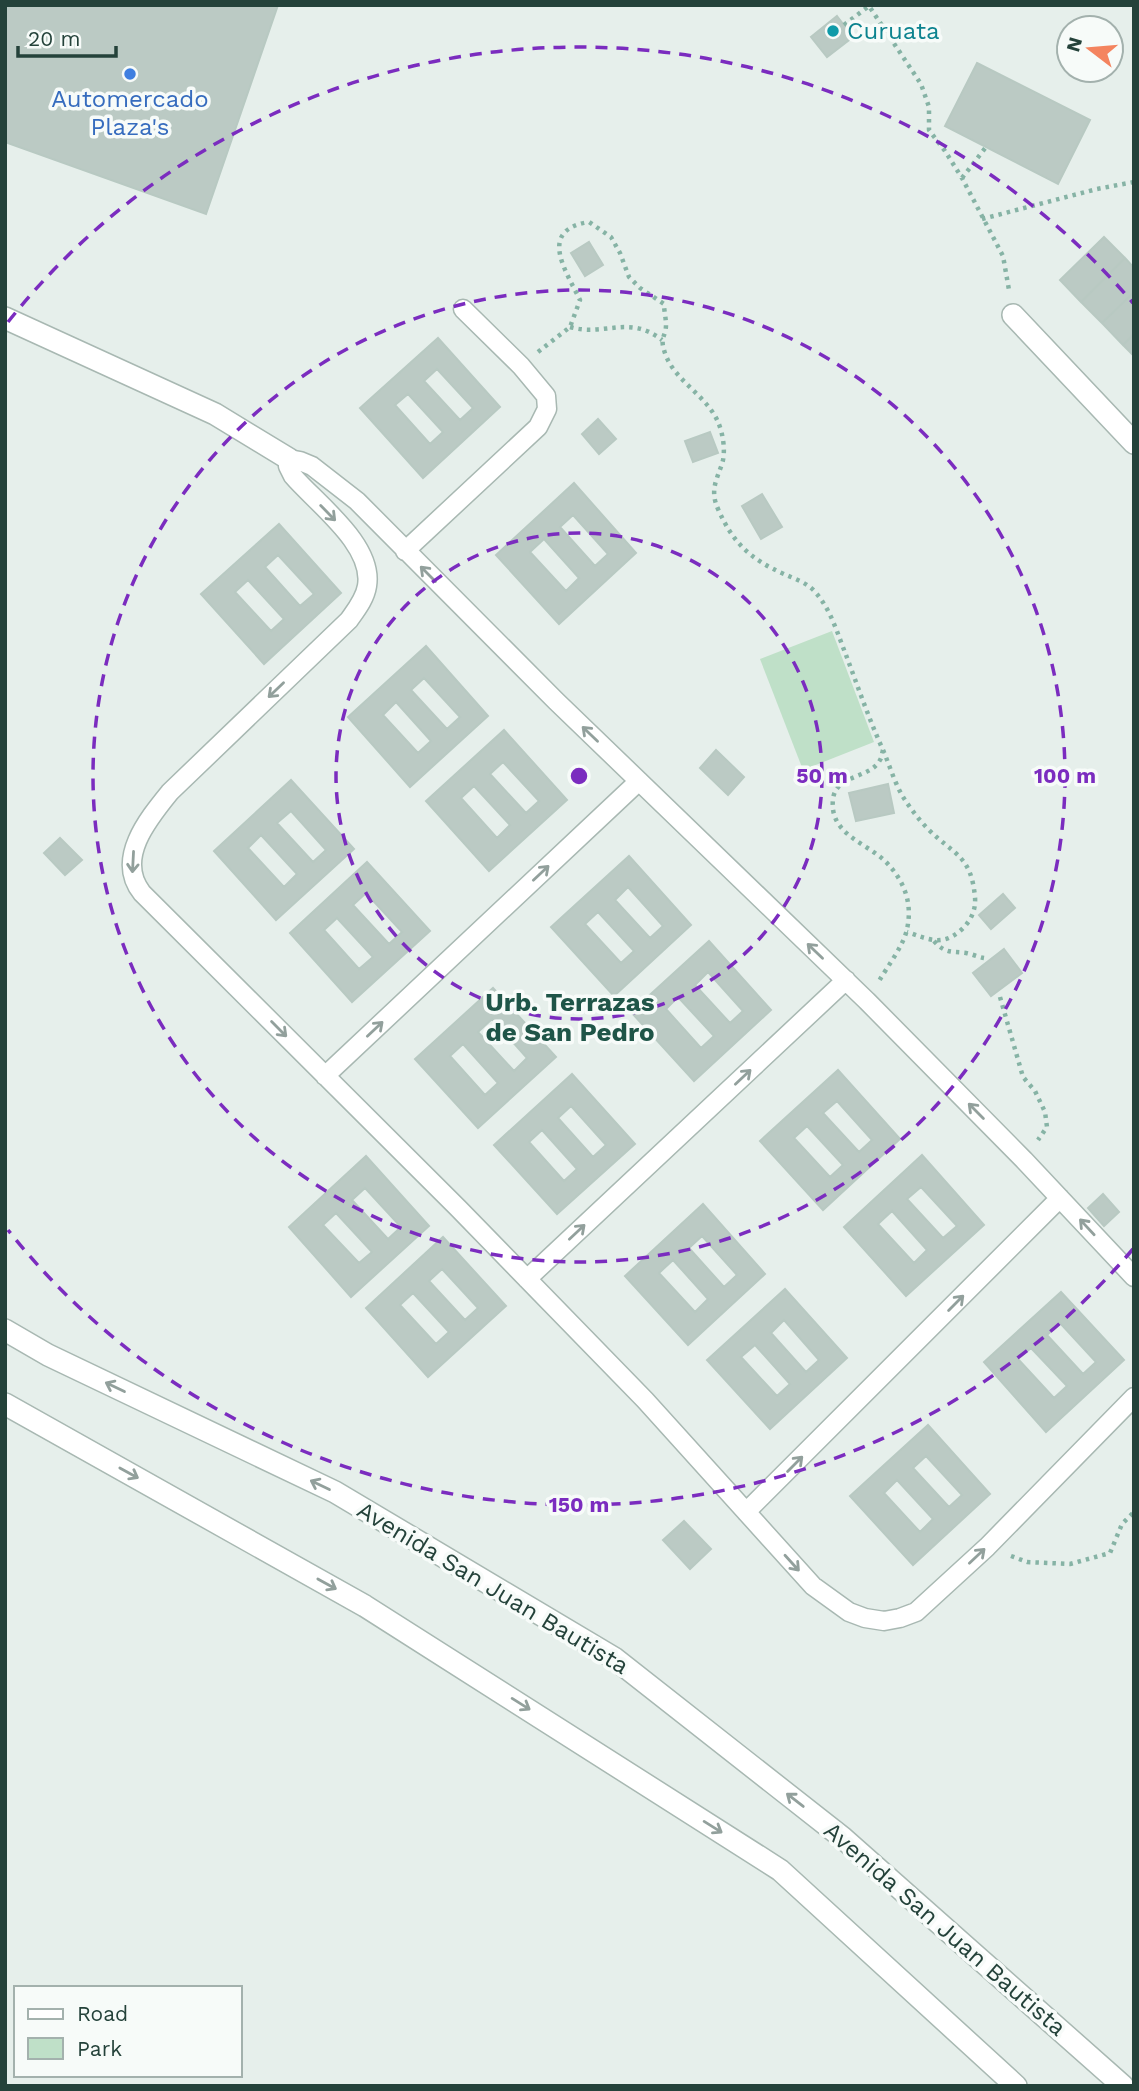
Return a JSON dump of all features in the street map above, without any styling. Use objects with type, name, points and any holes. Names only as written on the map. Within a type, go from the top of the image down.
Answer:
[{"type":"street","points":[[1013,315],[1134,443]]},
{"type":"street","points":[[5,318],[215,414],[289,459]]},
{"type":"street","name":"Avenida San Juan Bautista","points":[[5,1330],[48,1355],[335,1492],[614,1658],[843,1838],[1123,2086]]},
{"type":"street","points":[[5,1404],[365,1606],[780,1870],[1016,2086]]},
{"type":"lane","points":[[405,551],[538,427],[547,409],[546,396],[521,366],[463,309]]},
{"type":"lane","points":[[1134,1277],[1024,1160],[846,980],[486,632],[357,501],[320,471],[300,461],[289,459],[288,466],[293,476],[360,549],[367,568],[367,587],[361,603],[349,620],[170,792],[152,814],[133,852],[131,868],[134,881],[142,893],[645,1400],[813,1586],[849,1612],[875,1620],[900,1618],[916,1612],[986,1547],[1134,1397]]},
{"type":"lane","points":[[325,1076],[639,781]]},
{"type":"lane","points":[[527,1279],[846,980]]},
{"type":"lane","points":[[747,1512],[1060,1198]]},
{"type":"path","points":[[844,26],[869,5],[921,84],[929,107],[929,130],[962,178],[1003,257],[1013,315]]},
{"type":"path","points":[[962,178],[986,147]]},
{"type":"path","points":[[982,219],[1134,182]]},
{"type":"path","points":[[521,366],[570,327],[580,300],[560,263],[558,248],[563,234],[575,224],[589,222],[611,237],[629,277],[664,304],[666,328],[662,340],[665,354],[672,369],[702,399],[718,422],[723,444],[723,461],[713,492],[717,507],[738,545],[753,557],[802,582],[816,593],[835,627],[904,798],[928,829],[952,847],[964,861],[973,880],[976,906],[968,924],[953,937],[934,942]]},
{"type":"path","points":[[570,327],[585,331],[619,326],[635,327],[652,332],[662,340]]},
{"type":"path","points":[[867,1001],[907,932],[910,905],[901,883],[884,861],[839,827],[834,813],[833,797],[842,783],[870,770],[880,761],[883,750]]},
{"type":"path","points":[[907,932],[934,942],[950,953],[968,953],[984,958]]},
{"type":"path","points":[[999,997],[1023,1077],[1035,1091],[1045,1112],[1046,1127],[1024,1160]]},
{"type":"path","points":[[986,1547],[1027,1562],[1070,1564],[1110,1553],[1122,1524],[1134,1512]]},
{"type":"green space","points":[[832,631],[874,742],[803,770],[760,659]]},
{"type":"building","name":"Automercado Plaza's","points":[[5,5],[278,5],[206,214],[5,142]]},
{"type":"building","name":"Curuata","points":[[837,16],[853,37],[827,57],[811,37]]},
{"type":"building","points":[[977,63],[1090,120],[1058,184],[945,126]]},
{"type":"building","points":[[1104,237],[1125,258],[1081,302],[1060,280]]},
{"type":"building","points":[[589,242],[603,265],[585,276],[571,253]]},
{"type":"building","points":[[1125,258],[1134,268],[1134,292],[1102,323],[1081,302]]},
{"type":"building","points":[[1134,292],[1134,334],[1123,345],[1102,323]]},
{"type":"building","points":[[1134,334],[1134,356],[1123,345]]},
{"type":"building","points":[[438,338],[500,407],[423,478],[360,408]],"holes":[[[437,369],[473,408],[460,420],[424,381]],[[408,394],[443,432],[430,444],[395,405]]]},
{"type":"building","points":[[598,419],[616,439],[599,454],[582,434]]},
{"type":"building","points":[[710,432],[718,453],[693,462],[685,441]]},
{"type":"building","points":[[574,483],[636,553],[559,624],[496,555]],"holes":[[[573,515],[608,554],[595,566],[560,527]],[[544,539],[579,578],[566,591],[530,552]]]},
{"type":"building","points":[[762,494],[782,527],[761,539],[742,506]]},
{"type":"building","points":[[279,524],[341,593],[264,664],[201,594]],"holes":[[[278,555],[314,594],[300,606],[265,567]],[[248,580],[284,619],[271,631],[235,592]]]},
{"type":"building","points":[[426,646],[488,716],[410,787],[348,717]],"holes":[[[424,678],[460,717],[447,729],[411,690]],[[396,702],[431,741],[418,753],[383,715]]]},
{"type":"building","points":[[504,730],[567,800],[489,871],[426,801]],"holes":[[[503,762],[539,801],[526,813],[490,774]],[[474,786],[510,825],[497,838],[461,798]]]},
{"type":"building","points":[[716,750],[744,777],[728,795],[700,768]]},
{"type":"building","points":[[291,780],[354,849],[276,920],[214,851]],"holes":[[[291,811],[326,850],[313,862],[277,823]],[[261,835],[297,874],[284,887],[248,848]]]},
{"type":"building","points":[[888,784],[894,813],[856,821],[849,793]]},
{"type":"building","points":[[60,838],[82,860],[65,875],[44,853]]},
{"type":"building","points":[[629,856],[691,925],[614,996],[551,927]],"holes":[[[628,887],[663,926],[650,938],[615,900]],[[598,912],[634,951],[621,963],[585,924]]]},
{"type":"building","points":[[367,862],[430,931],[352,1002],[290,933]],"holes":[[[366,893],[402,932],[389,944],[353,905]],[[337,918],[373,957],[359,969],[324,930]]]},
{"type":"building","points":[[1003,894],[1015,908],[991,929],[979,915]]},
{"type":"building","points":[[709,941],[771,1010],[694,1081],[631,1012]],"holes":[[[708,972],[743,1011],[730,1023],[695,985]],[[678,997],[714,1036],[701,1048],[666,1009]]]},
{"type":"building","points":[[1004,949],[1022,973],[991,996],[973,973]]},
{"type":"building","points":[[493,988],[556,1057],[478,1128],[415,1059]],"holes":[[[492,1019],[527,1058],[514,1071],[478,1032]],[[463,1044],[498,1083],[485,1095],[450,1056]]]},
{"type":"building","points":[[838,1070],[900,1139],[823,1210],[760,1141]],"holes":[[[837,1101],[872,1140],[859,1152],[823,1113]],[[807,1126],[843,1165],[830,1177],[794,1138]]]},
{"type":"building","points":[[572,1074],[635,1144],[557,1214],[494,1145]],"holes":[[[571,1106],[606,1145],[593,1157],[558,1118]],[[542,1130],[577,1169],[564,1181],[529,1142]]]},
{"type":"building","points":[[922,1155],[984,1225],[906,1296],[844,1227]],"holes":[[[921,1187],[957,1226],[943,1238],[907,1199]],[[892,1211],[927,1250],[914,1263],[878,1224]]]},
{"type":"building","points":[[366,1156],[429,1226],[351,1297],[289,1227]],"holes":[[[365,1188],[401,1227],[388,1239],[352,1200]],[[336,1213],[372,1252],[359,1263],[323,1225]]]},
{"type":"building","points":[[1103,1194],[1119,1212],[1104,1226],[1088,1208]]},
{"type":"building","points":[[703,1204],[765,1274],[688,1345],[625,1276]],"holes":[[[702,1236],[737,1275],[724,1287],[689,1248]],[[673,1260],[708,1299],[695,1312],[659,1273]]]},
{"type":"building","points":[[443,1237],[506,1306],[428,1377],[366,1308]],"holes":[[[442,1269],[478,1308],[465,1320],[429,1281]],[[413,1293],[449,1332],[436,1344],[400,1305]]]},
{"type":"building","points":[[785,1289],[847,1358],[770,1429],[707,1360]],"holes":[[[784,1320],[819,1360],[806,1372],[771,1333]],[[755,1345],[790,1384],[777,1396],[741,1357]]]},
{"type":"building","points":[[1061,1292],[1124,1360],[1046,1432],[984,1362]],"holes":[[[1060,1323],[1096,1362],[1083,1374],[1047,1335]],[[1031,1348],[1067,1386],[1054,1398],[1018,1359]]]},
{"type":"building","points":[[928,1425],[990,1494],[913,1565],[850,1496]],"holes":[[[926,1456],[962,1495],[949,1507],[913,1468]],[[897,1480],[933,1519],[920,1532],[884,1493]]]},
{"type":"building","points":[[684,1521],[711,1549],[690,1569],[663,1540]]},
{"type":"place","name":"Curuata","points":[[833,31]]},
{"type":"place","name":"Automercado Plaza's","points":[[130,74]]},
{"type":"district","name":"Urb. Terrazas de San Pedro","points":[[570,1017]]}]
